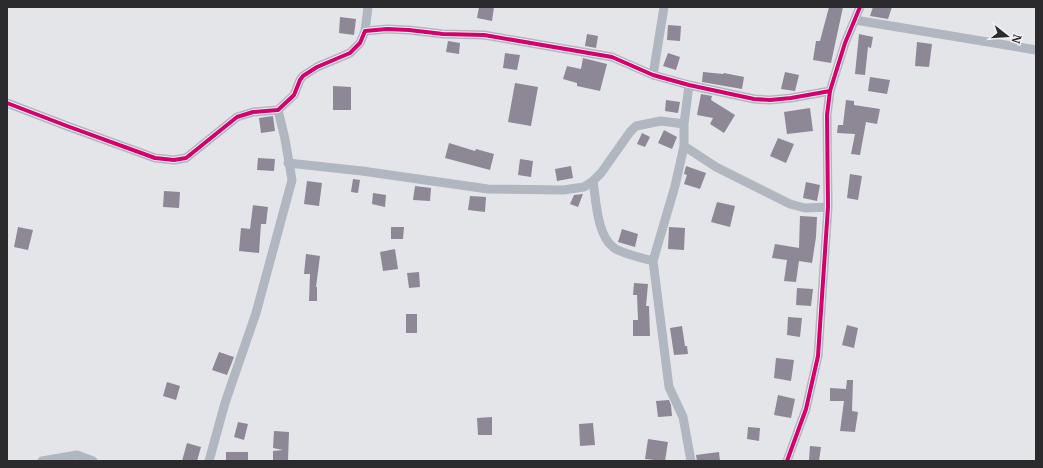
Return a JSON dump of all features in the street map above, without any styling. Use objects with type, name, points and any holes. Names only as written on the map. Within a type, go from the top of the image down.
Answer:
[{"type":"street","points":[[7,103],[155,158],[174,160],[186,158],[237,117],[253,112],[278,110],[294,95],[303,76],[317,67],[350,52],[360,43],[365,31],[368,7]]},
{"type":"street","points":[[653,75],[664,7]]},
{"type":"street","points":[[787,461],[806,409],[818,356],[828,207],[827,115],[830,90],[845,43],[860,7]]},
{"type":"street","points":[[855,20],[1036,50]]},
{"type":"street","points":[[365,31],[387,29],[443,34],[484,35],[612,56],[653,75],[689,85],[754,98],[770,100],[791,98],[830,90]]},
{"type":"street","points":[[689,85],[684,124],[684,146],[675,186],[654,262],[669,387],[682,417],[691,461]]},
{"type":"street","points":[[209,461],[225,403],[256,313],[292,180],[278,110]]},
{"type":"street","points":[[288,163],[362,171],[488,189],[563,190],[584,187],[593,181],[601,173],[630,132],[636,126],[661,121],[684,124]]},
{"type":"street","points":[[684,146],[716,167],[790,204],[805,208],[828,207]]},
{"type":"street","points":[[593,181],[597,208],[604,237],[614,248],[654,262]]},
{"type":"street","points":[[42,461],[77,455],[93,461]]},
{"type":"building","points":[[479,7],[494,7],[492,21],[477,18]]},
{"type":"building","points":[[829,7],[843,7],[831,63],[813,60],[816,41],[820,41]]},
{"type":"building","points":[[873,7],[892,7],[888,19],[870,16]]},
{"type":"building","points":[[340,17],[356,19],[354,35],[339,33]]},
{"type":"building","points":[[668,25],[681,26],[680,41],[667,40]]},
{"type":"building","points":[[587,34],[598,36],[596,48],[585,46]]},
{"type":"building","points":[[859,34],[873,37],[871,48],[868,47],[865,75],[855,74]]},
{"type":"building","points":[[448,41],[460,43],[459,54],[446,52]]},
{"type":"building","points":[[917,42],[932,44],[929,67],[915,66]]},
{"type":"building","points":[[505,53],[520,55],[517,70],[503,68]]},
{"type":"building","points":[[668,53],[680,57],[676,70],[663,66]]},
{"type":"building","points":[[583,58],[607,64],[600,91],[577,86],[577,83],[563,79],[567,66],[581,69]]},
{"type":"building","points":[[703,72],[724,73],[744,77],[742,89],[702,82]]},
{"type":"building","points":[[785,72],[799,75],[795,91],[781,89]]},
{"type":"building","points":[[870,77],[890,80],[887,94],[868,91]]},
{"type":"building","points":[[515,83],[538,87],[531,126],[508,122]]},
{"type":"building","points":[[333,86],[351,87],[351,110],[333,110]]},
{"type":"building","points":[[701,94],[712,96],[711,100],[735,115],[724,133],[710,124],[713,118],[697,115]]},
{"type":"building","points":[[666,100],[680,102],[678,113],[665,111]]},
{"type":"building","points":[[846,100],[854,101],[854,105],[880,109],[877,124],[866,122],[860,155],[851,154],[855,134],[837,133],[838,125],[843,125]]},
{"type":"building","points":[[810,108],[813,131],[787,134],[784,112]]},
{"type":"building","points":[[273,116],[275,131],[261,133],[259,118]]},
{"type":"building","points":[[664,130],[677,137],[672,149],[658,143]]},
{"type":"building","points":[[642,133],[650,137],[645,147],[637,144]]},
{"type":"building","points":[[778,138],[794,144],[786,163],[770,156]]},
{"type":"building","points":[[449,143],[475,151],[476,149],[494,154],[490,170],[445,158]]},
{"type":"building","points":[[258,158],[275,159],[274,171],[257,170]]},
{"type":"building","points":[[520,159],[533,161],[531,177],[518,175]]},
{"type":"building","points":[[571,166],[573,178],[557,181],[555,169]]},
{"type":"building","points":[[686,166],[706,173],[700,189],[684,184],[687,175],[684,174]]},
{"type":"building","points":[[850,174],[862,176],[858,200],[847,198]]},
{"type":"building","points":[[353,179],[360,180],[358,193],[351,192]]},
{"type":"building","points":[[307,181],[322,183],[319,206],[304,204]]},
{"type":"building","points":[[806,182],[820,185],[817,201],[803,198]]},
{"type":"building","points":[[415,186],[431,188],[430,201],[413,200]]},
{"type":"building","points":[[164,191],[180,192],[179,208],[163,207]]},
{"type":"building","points":[[373,193],[386,195],[385,207],[372,204]]},
{"type":"building","points":[[583,194],[578,207],[570,204],[574,195]]},
{"type":"building","points":[[470,196],[486,197],[485,212],[468,210]]},
{"type":"building","points":[[717,202],[735,206],[730,227],[711,222]]},
{"type":"building","points":[[253,205],[268,207],[266,224],[261,224],[259,253],[239,251],[241,228],[250,229]]},
{"type":"building","points":[[800,216],[817,217],[812,263],[799,261],[796,282],[784,281],[787,260],[772,258],[775,244],[799,248]]},
{"type":"building","points":[[18,227],[33,230],[28,250],[14,247]]},
{"type":"building","points":[[391,227],[404,227],[403,239],[391,239]]},
{"type":"building","points":[[669,227],[685,228],[684,250],[668,249]]},
{"type":"building","points":[[622,229],[638,234],[635,247],[618,242]]},
{"type":"building","points":[[395,249],[398,269],[383,271],[380,252]]},
{"type":"building","points":[[306,254],[320,256],[316,287],[317,301],[309,301],[310,274],[304,274]]},
{"type":"building","points":[[419,272],[420,287],[409,288],[407,273]]},
{"type":"building","points":[[634,283],[648,284],[646,306],[649,306],[650,336],[633,336],[633,320],[638,320],[637,295],[633,295]]},
{"type":"building","points":[[797,288],[813,289],[811,306],[796,305]]},
{"type":"building","points":[[406,314],[417,314],[417,333],[406,333]]},
{"type":"building","points":[[788,317],[802,318],[800,337],[787,335]]},
{"type":"building","points":[[847,325],[858,328],[854,348],[842,345]]},
{"type":"building","points":[[682,326],[685,346],[687,346],[688,354],[674,355],[670,328]]},
{"type":"building","points":[[219,352],[234,357],[227,375],[212,370]]},
{"type":"building","points":[[776,358],[794,360],[791,381],[774,378]]},
{"type":"building","points":[[847,380],[853,380],[852,411],[858,412],[855,432],[840,431],[844,401],[830,401],[830,388],[846,389]]},
{"type":"building","points":[[167,382],[180,386],[176,400],[163,396]]},
{"type":"building","points":[[778,395],[795,399],[791,418],[774,415]]},
{"type":"building","points":[[669,400],[672,416],[658,417],[656,401]]},
{"type":"building","points":[[492,417],[492,435],[478,435],[477,418]]},
{"type":"building","points":[[238,422],[248,424],[244,440],[234,437]]},
{"type":"building","points":[[593,423],[595,445],[580,446],[579,424]]},
{"type":"building","points":[[748,427],[760,428],[759,441],[747,439]]},
{"type":"building","points":[[274,431],[289,432],[288,461],[273,461],[273,451],[283,450],[273,448]]},
{"type":"building","points":[[648,439],[668,442],[665,461],[645,459]]},
{"type":"building","points":[[187,443],[201,447],[197,461],[182,461]]},
{"type":"building","points":[[810,446],[821,447],[819,461],[809,460]]},
{"type":"building","points":[[226,452],[248,452],[248,461],[226,461]]},
{"type":"building","points":[[719,452],[720,461],[697,461],[696,455]]},
{"type":"cycle path","points":[[787,461],[806,409],[818,356],[828,207],[827,115],[830,91],[845,43],[860,7]]},
{"type":"cycle path","points":[[7,103],[155,158],[174,160],[186,158],[237,117],[253,112],[278,110],[294,95],[303,76],[317,67],[350,53],[360,43],[365,31],[387,29],[443,34],[484,35],[612,57],[653,75],[689,85],[754,99],[770,100],[791,98],[830,91]]}]
